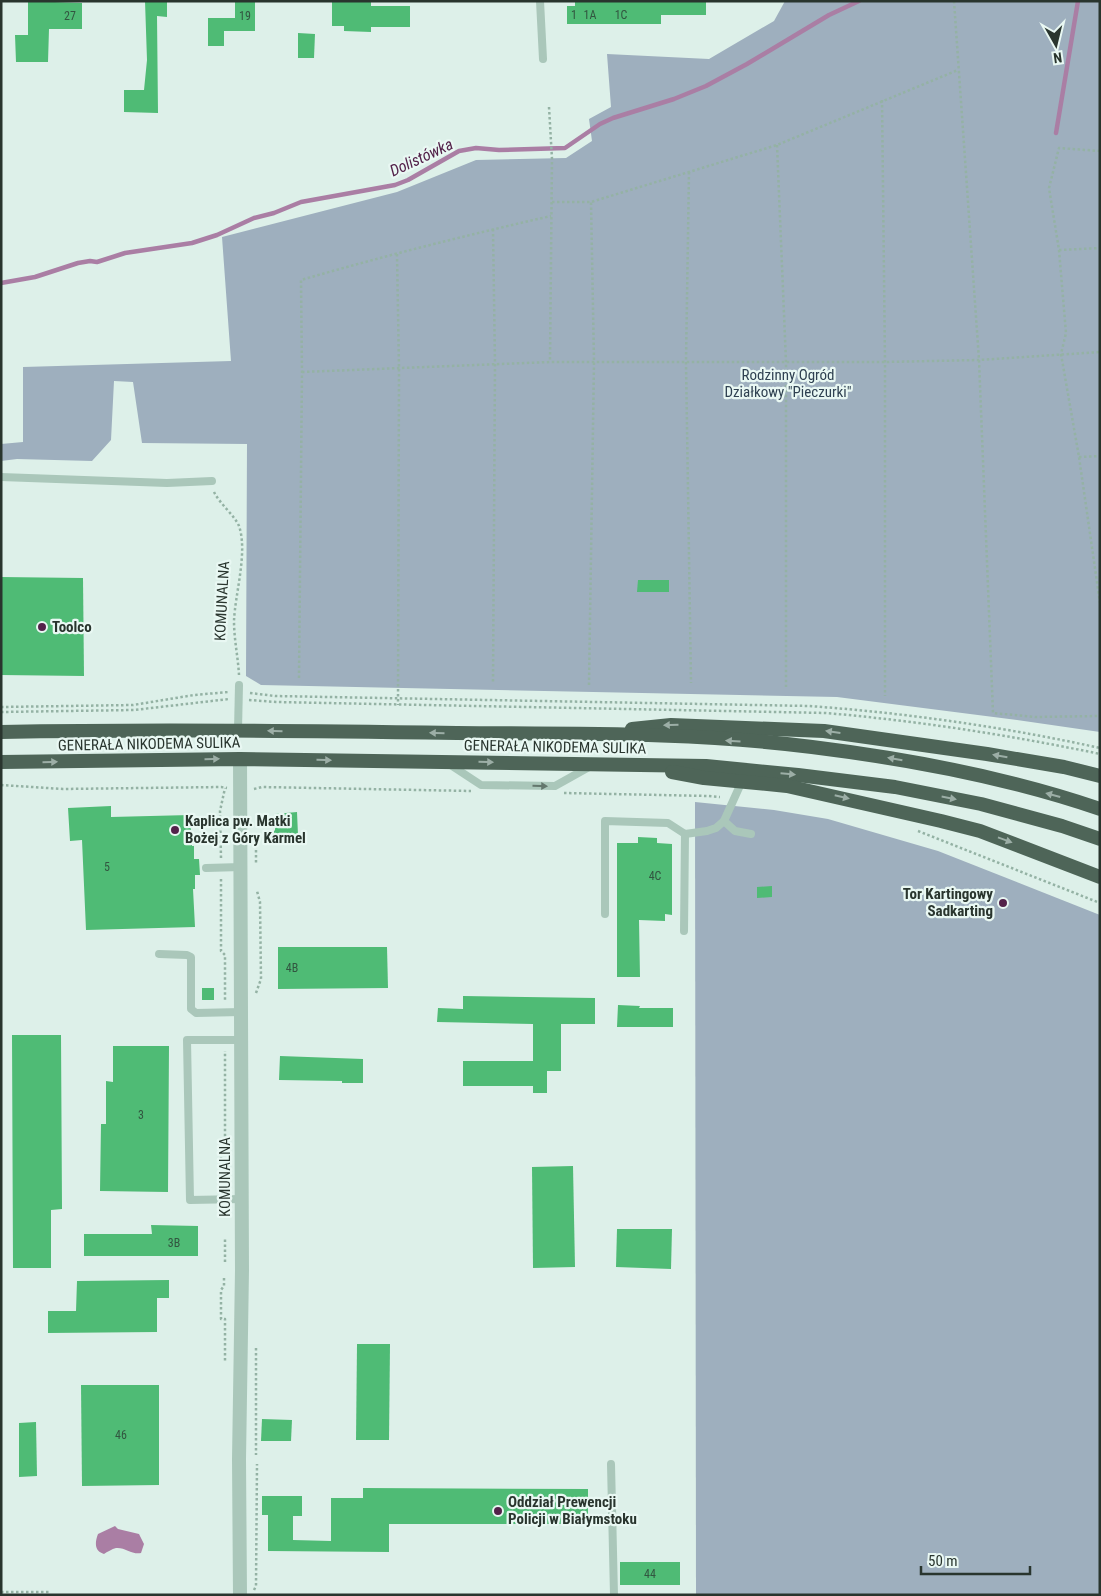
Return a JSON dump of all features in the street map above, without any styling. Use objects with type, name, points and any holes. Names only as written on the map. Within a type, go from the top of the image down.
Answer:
[{"type":"highway","points":[[574,734],[671,725],[824,731],[987,754],[1064,767],[1100,776]]},
{"type":"highway","name":"GENERAŁA NIKODEMA SULIKA","points":[[1,732],[238,730],[574,734],[724,740],[810,746],[894,758],[980,775],[1100,809]]},
{"type":"highway","name":"GENERAŁA NIKODEMA SULIKA","points":[[1,762],[240,759],[706,766],[798,774],[896,787],[981,804],[1062,826],[1100,839]]},
{"type":"highway","points":[[634,764],[704,778],[787,786],[972,829],[1100,877]]},
{"type":"street","name":"KOMUNALNA","points":[[240,759],[242,1199],[239,1459],[240,1595]]},
{"type":"lane","points":[[540,1],[543,59]]},
{"type":"lane","points":[[1,477],[167,483],[212,481]]},
{"type":"lane","points":[[238,730],[239,685]]},
{"type":"lane","points":[[446,762],[481,785],[555,786],[593,764]]},
{"type":"lane","points":[[605,914],[605,821],[668,823],[685,834],[707,831],[716,828],[724,821],[742,781]]},
{"type":"lane","points":[[724,821],[735,832],[751,834]]},
{"type":"lane","points":[[684,931],[685,834]]},
{"type":"lane","points":[[206,868],[241,867]]},
{"type":"lane","points":[[159,954],[187,955],[191,957],[191,1009],[196,1013],[241,1012]]},
{"type":"lane","points":[[241,1040],[187,1040],[190,1200],[242,1199]]},
{"type":"lane","points":[[611,1464],[614,1595]]},
{"type":"path","points":[[954,1],[979,360],[993,713],[1035,717],[1100,716]]},
{"type":"path","points":[[552,202],[591,202],[777,145],[958,70]]},
{"type":"path","points":[[882,100],[885,362],[885,696]]},
{"type":"path","points":[[549,107],[552,157],[550,362]]},
{"type":"path","points":[[777,145],[786,362],[786,687]]},
{"type":"path","points":[[1100,151],[1058,148],[1049,188],[1058,250],[1066,333],[1061,354],[1079,457],[1100,603]]},
{"type":"path","points":[[689,172],[686,362],[691,683]]},
{"type":"path","points":[[589,684],[594,362],[591,202]]},
{"type":"path","points":[[299,678],[301,280],[493,229],[551,216]]},
{"type":"path","points":[[493,229],[495,364],[493,682]]},
{"type":"path","points":[[1058,250],[1100,248]]},
{"type":"path","points":[[397,254],[399,368],[398,704]]},
{"type":"path","points":[[302,372],[550,362],[885,362],[979,360],[1100,352]]},
{"type":"path","points":[[1079,457],[1100,456]]},
{"type":"path","name":"KOMUNALNA","points":[[212,481],[219,502],[239,524],[241,539],[240,574],[234,619],[234,642],[238,657],[239,685]]},
{"type":"path","points":[[1094,562],[1100,561]]},
{"type":"path","points":[[1,707],[133,705],[211,693],[232,692]]},
{"type":"path","points":[[247,692],[275,696],[827,708],[946,720],[1039,735],[1100,748]]},
{"type":"path","points":[[1,712],[134,710],[231,699]]},
{"type":"path","points":[[1,785],[63,789],[225,788],[220,811],[221,860]]},
{"type":"path","points":[[914,830],[1100,904]]},
{"type":"path","points":[[221,875],[221,951],[225,955],[225,1004]]},
{"type":"path","points":[[256,993],[261,979],[260,902],[257,891]]},
{"type":"path","points":[[224,1200],[224,1183],[221,1181],[221,1153],[225,1149],[225,1039]]},
{"type":"path","points":[[225,1237],[225,1262]]},
{"type":"path","points":[[251,1595],[256,1586],[256,1464]]},
{"type":"path","points":[[256,1470],[262,1470]]},
{"type":"path","points":[[1,1592],[50,1592]]},
{"type":"green space","name":"Rodzinny Ogród Działkowy \"Pieczurki\"","points":[[785,1],[1100,1],[1100,732],[837,697],[261,685],[246,676],[247,444],[142,443],[133,382],[114,381],[111,440],[92,461],[17,459],[1,461],[1,444],[23,442],[23,367],[231,361],[222,237],[397,192],[476,160],[566,158],[592,141],[589,119],[611,107],[607,54],[709,59],[774,21]]},
{"type":"green space","points":[[695,802],[774,810],[828,819],[938,851],[1100,915],[1100,1595],[696,1595]]},
{"type":"shaded area","points":[[115,1526],[118,1529],[139,1534],[144,1544],[141,1553],[119,1548],[104,1554],[98,1551],[96,1543],[98,1534]]},
{"type":"building","points":[[28,1],[82,3],[82,29],[49,29],[48,62],[16,62],[15,35],[28,35]]},
{"type":"building","points":[[145,1],[167,1],[167,17],[157,16],[158,113],[124,112],[124,90],[144,90],[147,60]]},
{"type":"building","points":[[235,1],[255,1],[255,31],[224,31],[224,46],[208,46],[208,18],[235,18]]},
{"type":"building","points":[[332,1],[371,1],[371,6],[410,6],[410,27],[371,27],[371,32],[344,31],[344,26],[332,26]]},
{"type":"building","points":[[575,1],[706,1],[706,15],[661,15],[661,24],[567,24],[567,6],[575,6]]},
{"type":"building","points":[[298,33],[315,34],[314,58],[298,58]]},
{"type":"building","name":"Toolco","points":[[1,577],[83,578],[84,676],[1,675]]},
{"type":"building","points":[[638,580],[669,580],[669,592],[637,592]]},
{"type":"building","points":[[111,806],[111,817],[190,815],[194,859],[199,859],[200,875],[195,875],[195,889],[193,889],[195,927],[86,930],[82,840],[70,841],[68,808]]},
{"type":"building","points":[[297,812],[298,835],[289,835],[283,842],[272,834],[275,830],[275,814]]},
{"type":"building","points":[[638,837],[657,838],[657,843],[672,844],[672,915],[665,914],[665,921],[639,920],[640,977],[617,977],[617,843],[638,843]]},
{"type":"building","points":[[772,886],[772,897],[757,898],[757,887]]},
{"type":"building","points":[[278,947],[387,947],[388,988],[278,989]]},
{"type":"building","points":[[202,988],[214,988],[214,1000],[202,1000]]},
{"type":"building","points":[[463,996],[595,998],[595,1024],[561,1024],[561,1071],[547,1071],[547,1093],[533,1093],[533,1086],[463,1086],[463,1061],[533,1061],[533,1024],[437,1022],[438,1008],[463,1009]]},
{"type":"building","points":[[618,1005],[640,1006],[639,1008],[673,1008],[673,1027],[617,1027]]},
{"type":"building","points":[[12,1035],[61,1035],[62,1209],[51,1210],[51,1268],[13,1268]]},
{"type":"building","points":[[113,1046],[169,1046],[168,1192],[100,1191],[101,1124],[106,1124],[106,1081],[113,1082]]},
{"type":"building","points":[[280,1056],[363,1059],[363,1083],[279,1080]]},
{"type":"building","points":[[573,1166],[575,1267],[533,1268],[532,1167]]},
{"type":"building","points":[[151,1225],[198,1226],[198,1256],[84,1256],[84,1234],[152,1234]]},
{"type":"building","points":[[617,1229],[672,1229],[671,1269],[616,1267]]},
{"type":"building","points":[[169,1280],[169,1298],[157,1298],[157,1332],[48,1333],[48,1311],[76,1311],[77,1281]]},
{"type":"building","points":[[357,1344],[390,1344],[389,1440],[356,1440]]},
{"type":"building","points":[[81,1385],[159,1385],[159,1485],[82,1486]]},
{"type":"building","points":[[262,1419],[292,1420],[291,1441],[261,1441]]},
{"type":"building","points":[[36,1422],[37,1476],[19,1477],[19,1423]]},
{"type":"building","points":[[363,1488],[588,1489],[588,1524],[389,1524],[389,1552],[268,1551],[268,1515],[262,1515],[262,1496],[302,1496],[302,1516],[293,1516],[293,1540],[331,1541],[331,1498],[363,1498]]},
{"type":"building","points":[[620,1562],[680,1562],[680,1585],[620,1585]]},
{"type":"waterway","name":"Dolistówka","points":[[1,283],[35,277],[78,263],[97,262],[125,253],[192,243],[217,235],[254,218],[274,213],[301,202],[395,185],[408,180],[459,151],[476,148],[499,150],[565,148],[600,124],[613,118],[674,99],[706,86],[829,15],[859,1]]},
{"type":"waterway","points":[[1056,133],[1078,1]]},
{"type":"place","name":"Toolco","points":[[42,627]]},
{"type":"place","name":"Kaplica pw. Matki Bożej z Góry Karmel","points":[[175,830]]},
{"type":"place","name":"Tor Kartingowy Sadkarting","points":[[1003,903]]},
{"type":"place","name":"Oddział Prewencji Policji w Białymstoku","points":[[498,1511]]}]
